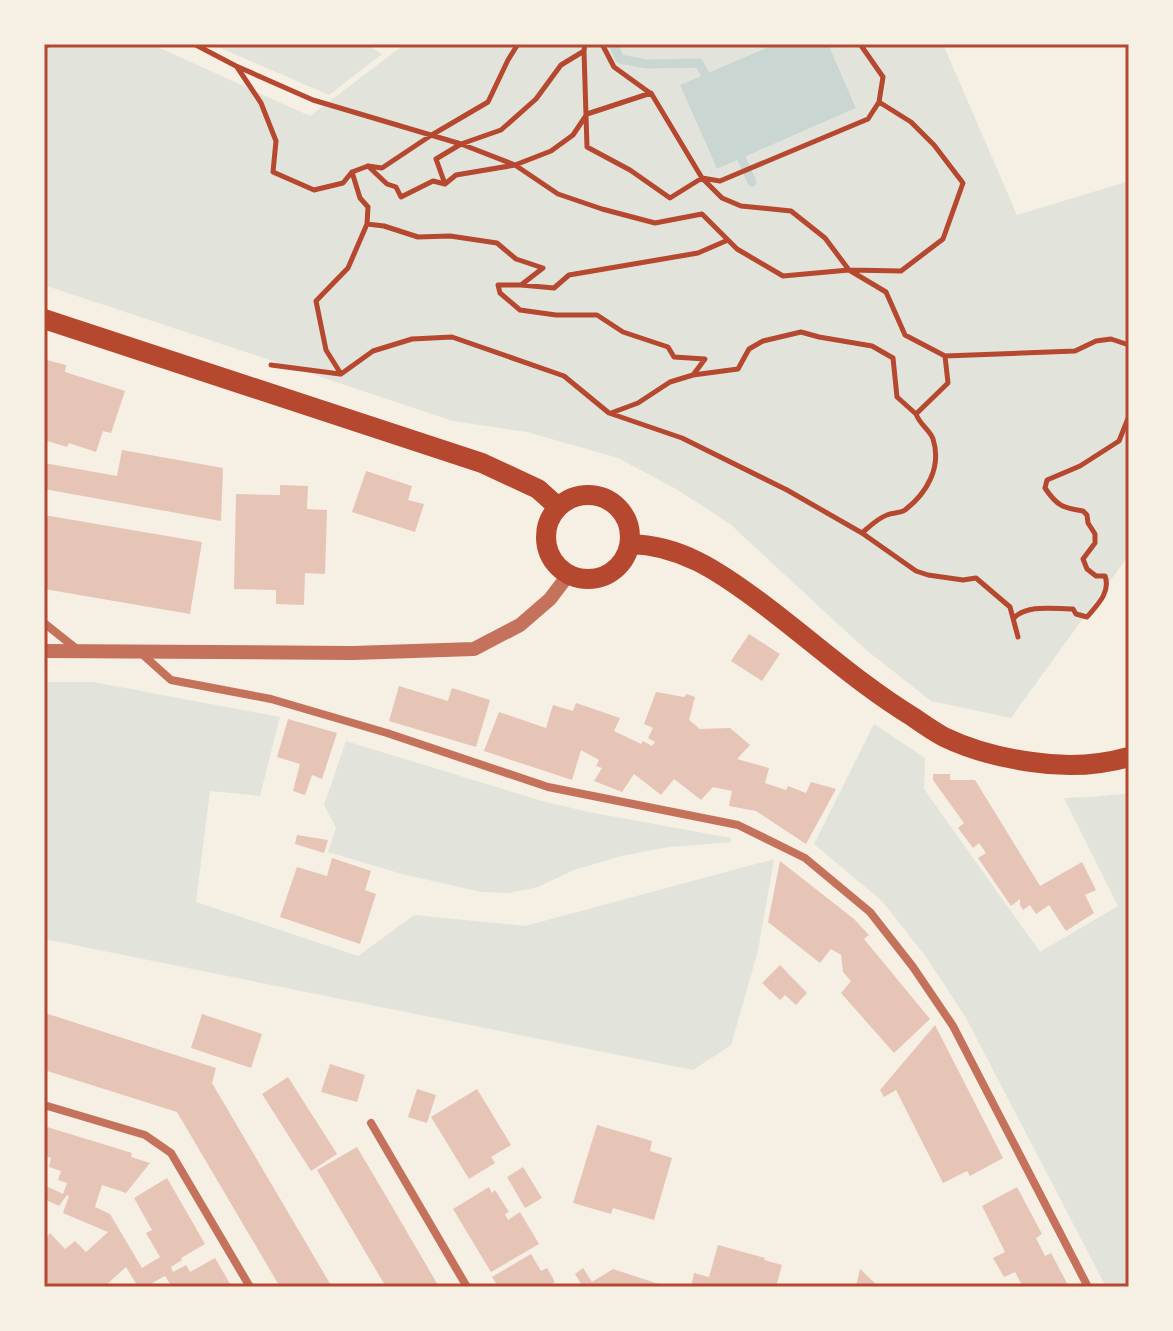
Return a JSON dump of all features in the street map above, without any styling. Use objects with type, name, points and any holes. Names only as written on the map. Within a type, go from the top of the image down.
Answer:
[{"type":"main road","points":[[44,319],[482,463],[538,489],[558,507]]},
{"type":"main road","points":[[599,495],[619,507],[626,517],[630,544],[622,562],[613,571],[592,579],[580,578],[557,566],[546,541],[547,527],[558,507],[575,496],[599,495]]},
{"type":"main road","points":[[630,544],[648,544],[676,551],[721,574],[886,700],[945,737],[1003,758],[1060,766],[1112,762],[1129,757]]},
{"type":"street","points":[[44,651],[353,653],[474,649],[520,625],[550,599],[569,574]]},
{"type":"street","points":[[44,623],[79,651]]},
{"type":"street","points":[[139,651],[171,680],[271,699],[387,733],[548,787],[738,825],[805,858],[870,912],[953,1026],[1088,1287]]},
{"type":"street","points":[[44,1105],[145,1135],[171,1153],[250,1287]]},
{"type":"street","points":[[371,1123],[467,1287]]},
{"type":"path","points":[[194,44],[313,100],[461,144],[515,165],[558,194],[602,209],[655,223],[702,214],[737,249],[783,276],[849,270],[901,271],[943,239],[963,183],[934,145],[911,122],[879,102]]},
{"type":"path","points":[[236,66],[261,103],[276,141],[273,172],[314,190],[343,183],[352,172],[368,166],[382,168],[488,102],[518,44]]},
{"type":"path","points":[[602,44],[614,67],[651,93],[702,178],[722,198],[741,206],[791,211],[825,238],[849,270],[886,292],[905,335],[945,356],[1075,351],[1096,341],[1111,339],[1129,345]]},
{"type":"path","points":[[584,47],[587,147],[630,170],[670,198],[702,178],[720,181],[868,119],[879,102],[883,77],[860,44]]},
{"type":"path","points":[[445,184],[436,159],[461,144],[501,130],[536,99],[561,65],[584,47]]},
{"type":"path","points":[[445,184],[456,175],[515,165],[551,151],[573,135],[587,114],[651,93]]},
{"type":"path","points":[[368,166],[387,184],[396,187],[401,197],[433,181],[445,184]]},
{"type":"path","points":[[352,172],[360,198],[368,207],[367,224],[348,268],[316,301],[326,350],[341,374],[373,351],[412,339],[452,337],[564,376],[609,413],[682,438],[787,490],[862,533],[916,571],[963,580],[976,578],[1010,607],[1018,637]]},
{"type":"path","points":[[367,224],[418,237],[450,236],[497,243],[516,259],[543,268],[521,285]]},
{"type":"path","points":[[693,375],[705,359],[674,357],[668,347],[623,332],[597,315],[556,315],[520,310],[500,293],[498,285],[554,288],[569,275],[698,253],[728,240]]},
{"type":"path","points":[[609,413],[638,403],[670,382],[693,375],[738,369],[749,349],[763,341],[801,332],[872,346],[893,358],[897,397],[916,414],[919,424],[932,435],[936,452],[934,473],[927,487],[902,512],[888,514],[862,533]]},
{"type":"path","points":[[916,414],[948,383],[945,356]]},
{"type":"path","points":[[1014,619],[1026,610],[1041,609],[1073,609],[1076,614],[1087,617],[1105,595],[1105,576],[1096,576],[1087,569],[1083,559],[1095,543],[1095,534],[1087,515],[1055,503],[1045,488],[1047,480],[1080,466],[1119,441],[1129,416]]},
{"type":"shaded area","points":[[44,44],[151,44],[310,116],[405,44],[775,44],[680,85],[717,169],[856,108],[828,44],[943,44],[1017,215],[1129,181],[1129,555],[1011,718],[931,701],[865,649],[730,524],[676,489],[618,458],[527,432],[453,421],[44,285]]},
{"type":"shaded area","points":[[211,44],[366,44],[382,54],[329,95]]},
{"type":"shaded area","points":[[775,44],[828,44],[856,108],[717,169],[680,85]]},
{"type":"shaded area","points":[[44,682],[93,682],[280,717],[260,796],[210,791],[196,902],[358,956],[414,915],[525,926],[774,859],[758,951],[731,1045],[693,1070],[44,939]]},
{"type":"shaded area","points":[[874,724],[925,758],[924,789],[1040,952],[1118,906],[1064,798],[1129,793],[1129,1287],[1106,1287],[966,1018],[926,957],[882,901],[814,844]]},
{"type":"shaded area","points":[[346,741],[542,801],[731,838],[731,842],[669,847],[621,856],[574,870],[538,887],[509,893],[481,892],[402,874],[328,852],[336,828],[324,805]]},
{"type":"building","points":[[47,360],[66,365],[65,372],[125,391],[111,433],[103,431],[96,452],[69,443],[67,447],[44,440],[44,370]]},
{"type":"building","points":[[122,450],[223,468],[221,521],[44,489],[44,463],[117,476]]},
{"type":"building","points":[[366,471],[412,486],[408,500],[424,504],[415,532],[352,512]]},
{"type":"building","points":[[280,485],[308,486],[307,509],[327,510],[325,574],[305,573],[304,605],[276,604],[276,590],[234,589],[236,494],[280,495]]},
{"type":"building","points":[[44,515],[202,542],[190,614],[44,589]]},
{"type":"building","points":[[749,634],[780,654],[762,681],[731,661]]},
{"type":"building","points":[[399,686],[448,701],[452,688],[490,700],[476,747],[389,721]]},
{"type":"building","points":[[656,692],[695,697],[689,720],[700,729],[730,728],[750,745],[737,759],[769,768],[765,783],[786,790],[788,786],[806,793],[811,782],[836,789],[806,844],[756,811],[729,806],[732,791],[713,787],[701,800],[674,779],[661,795],[634,774],[622,792],[594,781],[602,768],[596,766],[599,760],[581,750],[572,780],[484,751],[499,712],[546,728],[553,705],[573,711],[576,703],[620,718],[614,731],[652,746],[655,742],[648,738],[653,728],[644,724]]},
{"type":"building","points":[[288,719],[337,733],[322,779],[312,775],[305,795],[293,791],[300,764],[277,757]]},
{"type":"building","points":[[933,774],[950,774],[950,780],[975,780],[1040,886],[1082,862],[1096,890],[1085,895],[1094,913],[1066,931],[1049,905],[1036,914],[1030,905],[1023,910],[1020,899],[1011,906],[978,858],[986,853],[979,843],[973,848],[958,828],[964,823],[933,780]]},
{"type":"building","points":[[297,835],[328,840],[324,853],[295,844]]},
{"type":"building","points":[[332,858],[371,871],[365,890],[376,894],[360,944],[280,917],[297,867],[327,876]]},
{"type":"building","points":[[780,861],[854,919],[869,935],[864,939],[930,1019],[894,1053],[841,993],[851,981],[843,972],[841,955],[831,949],[820,963],[768,922]]},
{"type":"building","points":[[780,965],[807,993],[796,1005],[785,995],[780,1000],[762,983]]},
{"type":"building","points":[[44,1006],[47,1007],[45,1013],[216,1068],[212,1083],[332,1287],[280,1287],[177,1112],[44,1070]]},
{"type":"building","points":[[202,1014],[262,1034],[251,1068],[191,1048]]},
{"type":"building","points":[[935,1025],[1003,1158],[970,1176],[967,1171],[943,1183],[896,1090],[884,1097],[880,1090]]},
{"type":"building","points":[[330,1064],[365,1075],[357,1102],[321,1092]]},
{"type":"building","points":[[288,1077],[337,1154],[311,1171],[262,1094]]},
{"type":"building","points":[[417,1089],[436,1095],[427,1123],[408,1117]]},
{"type":"building","points":[[477,1089],[511,1145],[491,1157],[495,1163],[469,1179],[431,1117]]},
{"type":"building","points":[[597,1125],[652,1141],[650,1151],[672,1158],[654,1220],[613,1208],[611,1214],[573,1203]]},
{"type":"building","points":[[44,1126],[132,1153],[131,1157],[150,1163],[126,1193],[102,1185],[95,1207],[110,1214],[142,1268],[160,1257],[146,1233],[152,1230],[134,1198],[167,1178],[205,1244],[181,1258],[171,1267],[173,1272],[186,1265],[190,1272],[215,1258],[232,1287],[172,1287],[165,1276],[152,1283],[155,1287],[138,1287],[126,1267],[104,1287],[52,1287],[44,1280],[44,1240],[50,1233],[65,1249],[75,1241],[86,1252],[108,1232],[63,1213],[69,1196],[59,1206],[44,1199],[44,1185],[63,1194],[67,1183],[58,1180],[61,1171],[49,1167],[51,1158],[44,1156]]},
{"type":"building","points":[[357,1147],[439,1287],[386,1287],[317,1170]]},
{"type":"building","points":[[523,1167],[542,1198],[525,1208],[507,1177]]},
{"type":"building","points":[[489,1187],[492,1193],[495,1190],[509,1212],[505,1214],[508,1220],[520,1212],[539,1244],[491,1272],[453,1209]]},
{"type":"building","points":[[1017,1187],[1042,1234],[1036,1238],[1045,1256],[1051,1253],[1069,1287],[1023,1287],[1015,1272],[1004,1277],[993,1258],[1005,1252],[982,1206]]},
{"type":"building","points":[[718,1245],[782,1265],[776,1287],[691,1287],[694,1273],[709,1277]]},
{"type":"building","points":[[531,1254],[541,1271],[547,1268],[555,1282],[550,1287],[498,1287],[492,1277]]},
{"type":"building","points":[[583,1268],[592,1282],[613,1269],[668,1287],[583,1287],[575,1274]]},
{"type":"building","points":[[860,1269],[879,1287],[856,1287]]},
{"type":"waterway","points":[[613,44],[620,59],[646,64],[699,63],[709,83]]},
{"type":"waterway","points":[[737,148],[752,182]]}]
